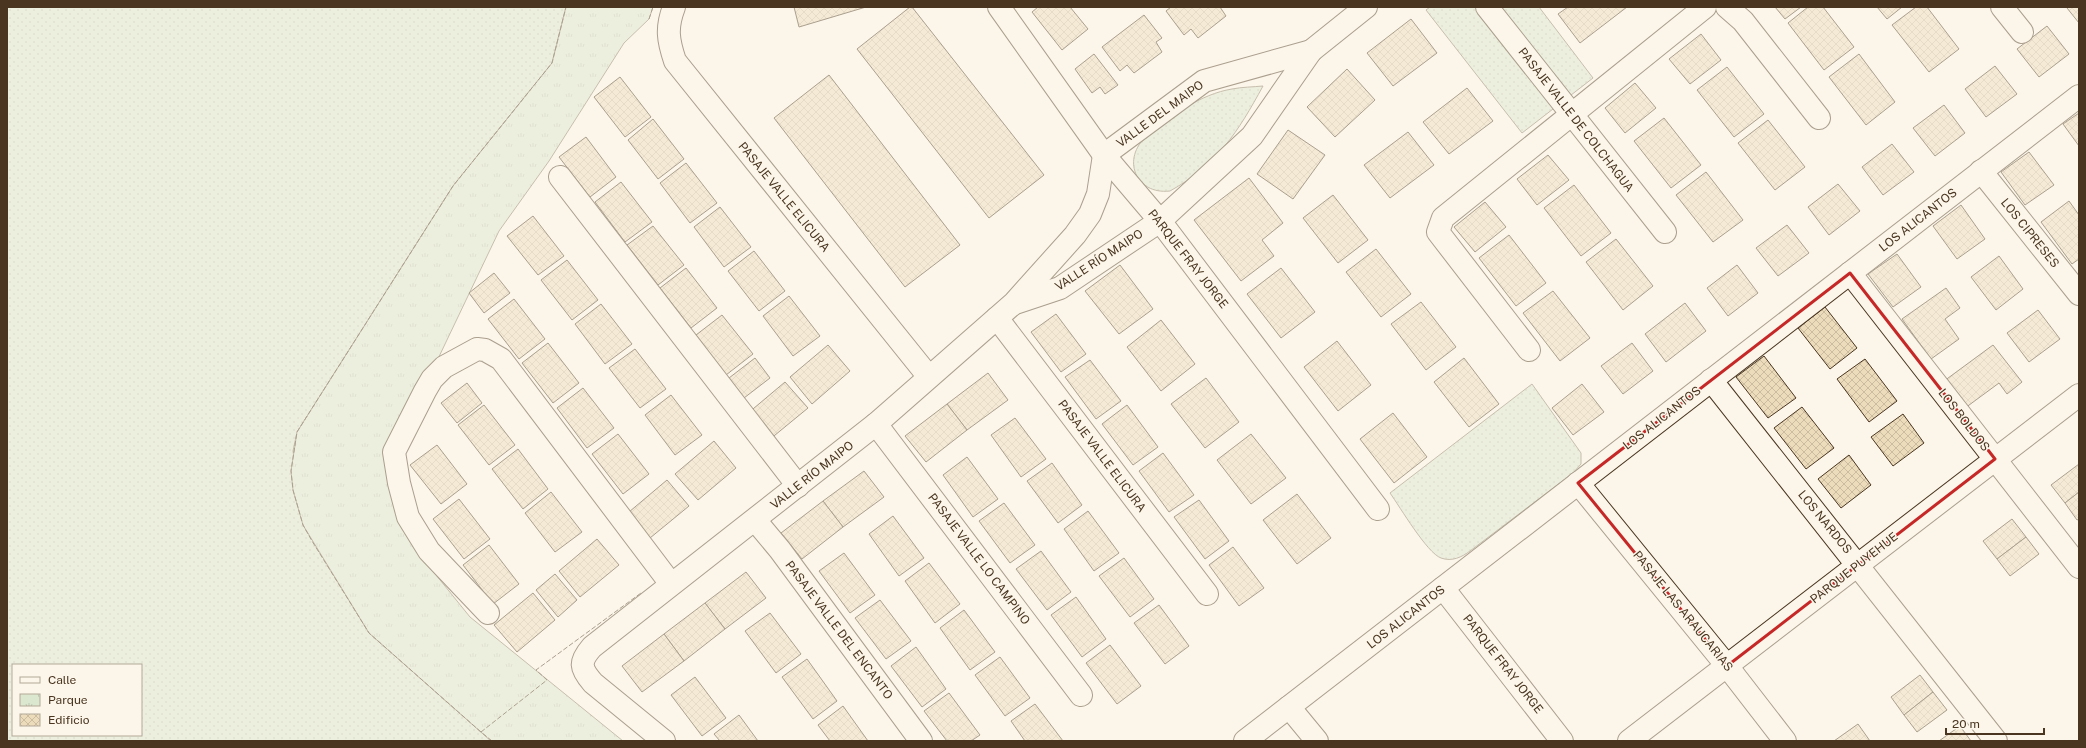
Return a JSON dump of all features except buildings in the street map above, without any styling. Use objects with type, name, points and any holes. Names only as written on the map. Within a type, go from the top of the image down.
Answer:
[{"type":"street","name":"PASAJE VALLE ELICURA","points":[[674,7],[668,22],[669,44],[675,61],[929,377]]},
{"type":"street","name":"VALLE DEL MAIPO","points":[[1160,221],[1252,136],[1311,51],[1366,7]]},
{"type":"street","name":"PASAJE VALLE DE COLCHAGUA","points":[[1487,7],[1665,232]]},
{"type":"street","points":[[1529,350],[1438,232],[1444,218],[1705,7]]},
{"type":"street","points":[[1727,7],[1733,10],[1743,21],[1819,118]]},
{"type":"street","points":[[2002,7],[2022,32]]},
{"type":"street","name":"PARQUE FRAY JORGE","points":[[1003,9],[1104,155],[1160,221],[1378,509]]},
{"type":"street","name":"VALLE DEL MAIPO","points":[[1104,155],[1204,81],[1311,51]]},
{"type":"street","name":"LOS ALICANTOS","points":[[1245,741],[2079,96]]},
{"type":"street","name":"VALLE RÍO MAIPO","points":[[664,741],[604,693],[583,672],[582,662],[584,655],[602,637],[755,520],[876,424],[1014,303],[1075,236],[1090,214],[1098,194],[1104,155]]},
{"type":"street","name":"LOS CIPRESES","points":[[1981,171],[2079,294]]},
{"type":"street","points":[[560,177],[798,486]]},
{"type":"street","name":"VALLE RÍO MAIPO","points":[[1014,303],[1060,288],[1160,221]]},
{"type":"street","name":"LOS BOLDOS","points":[[1850,273],[2079,567]]},
{"type":"street","name":"PASAJE VALLE ELICURA","points":[[997,318],[1208,594]]},
{"type":"street","points":[[488,613],[429,551],[408,517],[399,483],[394,452],[410,418],[432,379],[444,367],[477,349],[486,350],[501,359],[671,584]]},
{"type":"street","name":"LOS NARDOS","points":[[1711,380],[1858,564],[1996,741]]},
{"type":"street","name":"PARQUE PUYEHUE","points":[[1629,741],[2079,395]]},
{"type":"street","name":"PASAJE VALLE LO CAMPINO","points":[[876,424],[1081,695]]},
{"type":"street","name":"PASAJE LAS ARAUCARIAS","points":[[1578,483],[1727,666],[1785,741]]},
{"type":"street","name":"PASAJE VALLE DEL ENCANTO","points":[[755,520],[780,550],[922,741]]},
{"type":"street","name":"PARQUE FRAY JORGE","points":[[1443,588],[1562,741]]},
{"type":"street","points":[[1290,707],[1317,741]]},
{"type":"highlighted area","points":[[1850,273],[1995,459],[1727,666],[1578,483]]},
{"type":"green space","points":[[7,7],[566,7],[552,63],[453,186],[297,432],[293,451],[303,525],[369,633],[491,741],[7,741]]},
{"type":"green space","points":[[566,7],[653,7],[649,19],[624,43],[549,161],[499,231],[414,409],[400,449],[419,554],[470,617],[623,741],[491,741],[369,633],[303,525],[293,490],[291,471],[297,432],[453,186],[552,63]]},
{"type":"green space","points":[[1430,7],[1539,7],[1593,78],[1522,133],[1426,10]]},
{"type":"green space","points":[[1263,86],[1235,133],[1225,146],[1201,170],[1170,191],[1158,191],[1148,187],[1140,181],[1134,164],[1135,154],[1139,145],[1147,136],[1166,121],[1186,107],[1220,92],[1244,87]]},
{"type":"green space","points":[[1532,384],[1581,453],[1581,464],[1573,473],[1467,553],[1453,559],[1441,558],[1435,554],[1421,539],[1390,493]]},
{"type":"fence","points":[[481,732],[369,633],[303,525],[293,490],[291,471],[297,432],[453,186],[552,63],[566,7]]},
{"type":"fence","points":[[649,19],[653,7]]},
{"type":"fence","points":[[492,741],[481,732],[547,680],[536,670],[641,593]]}]
